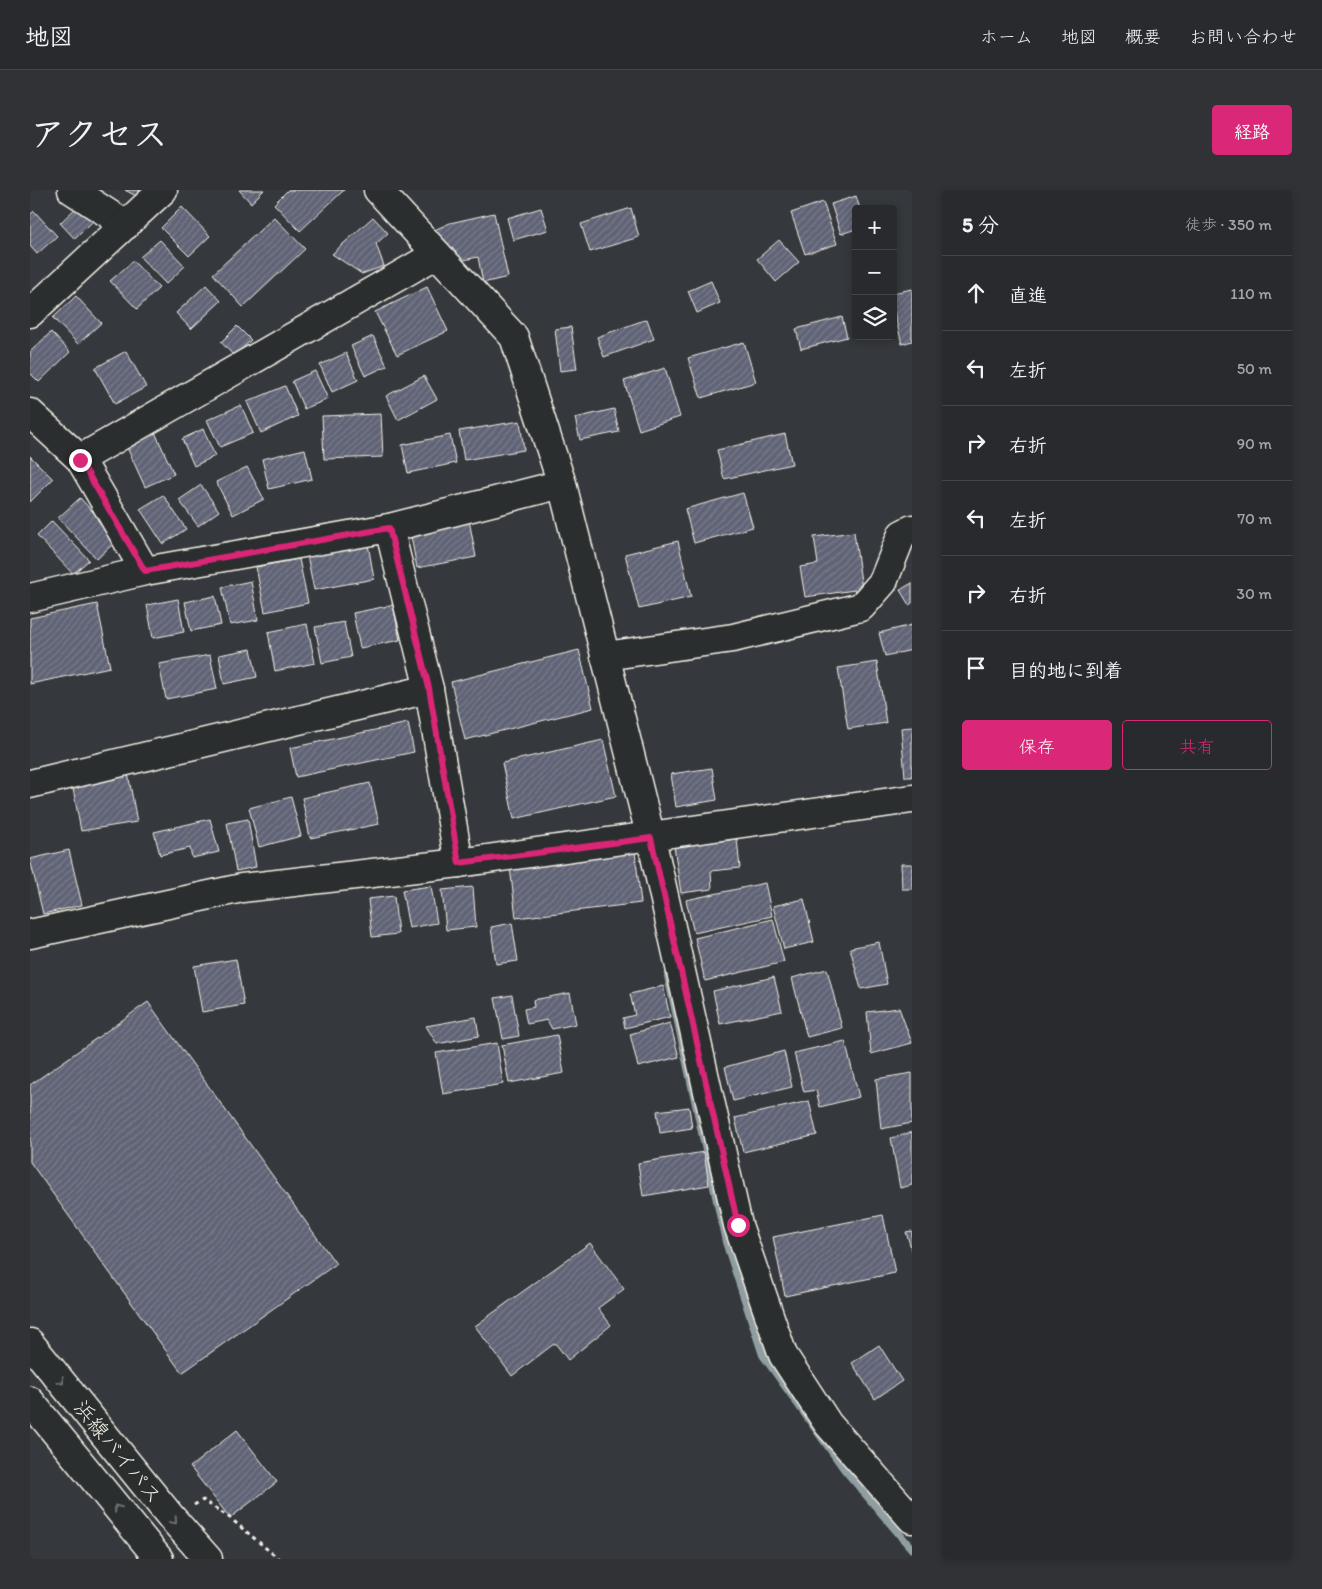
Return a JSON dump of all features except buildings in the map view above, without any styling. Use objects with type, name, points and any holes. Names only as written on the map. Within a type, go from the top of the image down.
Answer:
[{"type":"main road","points":[[72,190],[126,225]]},
{"type":"main road","points":[[30,313],[163,190]]},
{"type":"main road","points":[[378,190],[514,337],[562,484],[651,838],[738,1225],[783,1355],[828,1424],[912,1519]]},
{"type":"main road","points":[[80,460],[437,254]]},
{"type":"main road","points":[[30,413],[80,460],[145,571]]},
{"type":"main road","points":[[30,598],[145,571],[389,528],[562,484]]},
{"type":"main road","points":[[389,528],[429,688],[459,863]]},
{"type":"main road","points":[[605,656],[733,638],[861,606],[883,582],[902,534],[912,529]]},
{"type":"main road","points":[[30,784],[429,688]]},
{"type":"main road","points":[[30,934],[242,888],[459,863],[651,838],[912,799]]},
{"type":"main road","name":"浜線バイパス","points":[[30,1343],[171,1517],[208,1559]]},
{"type":"main road","name":"浜線バイパス","points":[[30,1401],[159,1559]]},
{"type":"path","points":[[171,1517],[203,1500],[230,1518],[279,1559]]},
{"type":"waterway","points":[[668,976],[726,1242],[763,1355],[845,1470],[912,1549]]},
{"type":"route","points":[[80,460],[145,571],[389,528],[429,688],[459,863],[651,838],[738,1225]]}]
